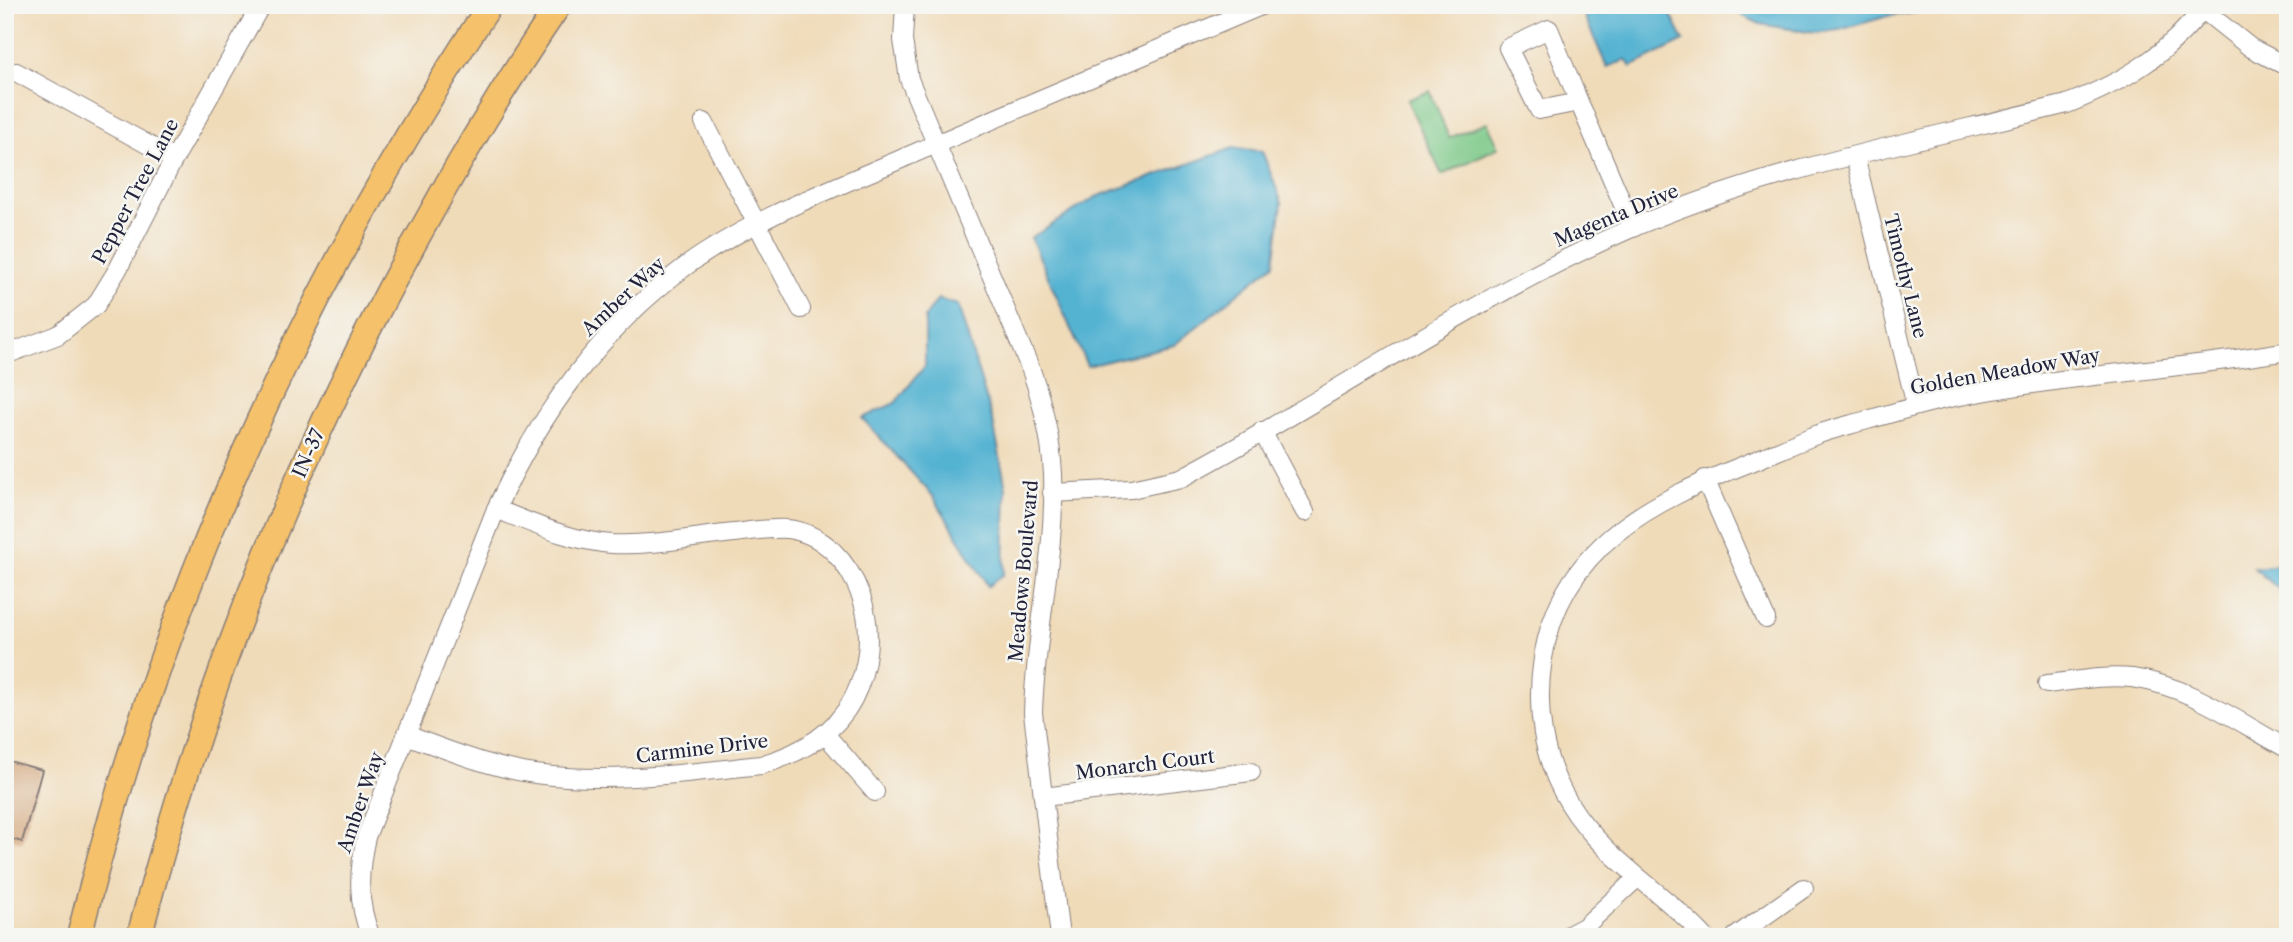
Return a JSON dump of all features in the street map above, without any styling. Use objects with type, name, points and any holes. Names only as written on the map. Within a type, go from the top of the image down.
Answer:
[{"type":"highway","points":[[79,937],[115,802],[153,686],[182,604],[239,464],[292,349],[349,238],[408,134],[490,5]]},
{"type":"highway","name":"IN-37","points":[[139,937],[157,867],[202,721],[265,550],[295,483],[388,289],[455,169],[559,5]]},
{"type":"street","name":"Pepper Tree Lane","points":[[5,355],[58,335],[96,305],[261,5]]},
{"type":"street","name":"Meadows Boulevard","points":[[905,5],[903,40],[909,79],[1031,370],[1049,436],[1052,493],[1033,713],[1060,937]]},
{"type":"street","name":"Amber Way","points":[[371,937],[362,910],[360,893],[359,872],[366,837],[496,509],[536,430],[556,399],[594,351],[686,266],[791,206],[1263,5]]},
{"type":"street","points":[[2202,7],[2251,48],[2288,67]]},
{"type":"street","name":"Magenta Drive","points":[[1052,493],[1131,489],[1181,478],[1494,295],[1633,228],[1702,201],[1793,171],[2067,104],[2099,92],[2130,76],[2165,50],[2202,7]]},
{"type":"street","points":[[1579,103],[1539,110],[1508,48],[1549,29],[1633,228]]},
{"type":"street","points":[[16,72],[174,159]]},
{"type":"street","points":[[704,122],[801,309]]},
{"type":"street","name":"Timothy Lane","points":[[1855,156],[1916,407]]},
{"type":"street","name":"Golden Meadow Way","points":[[1705,937],[1592,835],[1569,804],[1554,775],[1546,751],[1539,703],[1545,643],[1567,588],[1590,556],[1615,532],[1704,479],[1818,434],[1955,397],[2045,382],[2288,351]]},
{"type":"street","points":[[1262,432],[1305,512]]},
{"type":"street","points":[[1704,479],[1766,618]]},
{"type":"street","name":"Carmine Drive","points":[[407,735],[483,762],[533,774],[629,778],[761,765],[804,749],[825,734],[848,709],[858,688],[867,662],[869,639],[864,608],[854,579],[845,564],[821,541],[779,529],[632,544],[606,543],[553,531],[496,509]]},
{"type":"street","points":[[2047,684],[2130,678],[2164,684],[2197,698],[2288,749]]},
{"type":"street","points":[[825,734],[875,792]]},
{"type":"street","name":"Monarch Court","points":[[1043,797],[1251,772]]},
{"type":"street","points":[[1565,937],[1584,927],[1637,878]]},
{"type":"street","points":[[1735,937],[1804,888]]},
{"type":"green space","points":[[1430,91],[1449,138],[1487,122],[1499,147],[1442,175],[1407,100]]},
{"type":"water","points":[[1594,5],[1666,5],[1684,41],[1631,67],[1626,60],[1607,67],[1582,11]]},
{"type":"water","points":[[1731,5],[1944,5],[1888,16],[1839,30],[1814,33],[1760,24],[1743,16]]},
{"type":"water","points":[[1233,148],[1262,151],[1282,203],[1274,264],[1174,345],[1087,366],[1031,238],[1096,197]]},
{"type":"water","points":[[938,299],[958,305],[993,421],[1006,488],[1004,574],[988,586],[933,496],[862,418],[895,403],[925,366],[925,317]]},
{"type":"water","points":[[2288,564],[2288,597],[2254,568]]},
{"type":"building","points":[[5,760],[42,770],[22,842],[5,837]]}]
